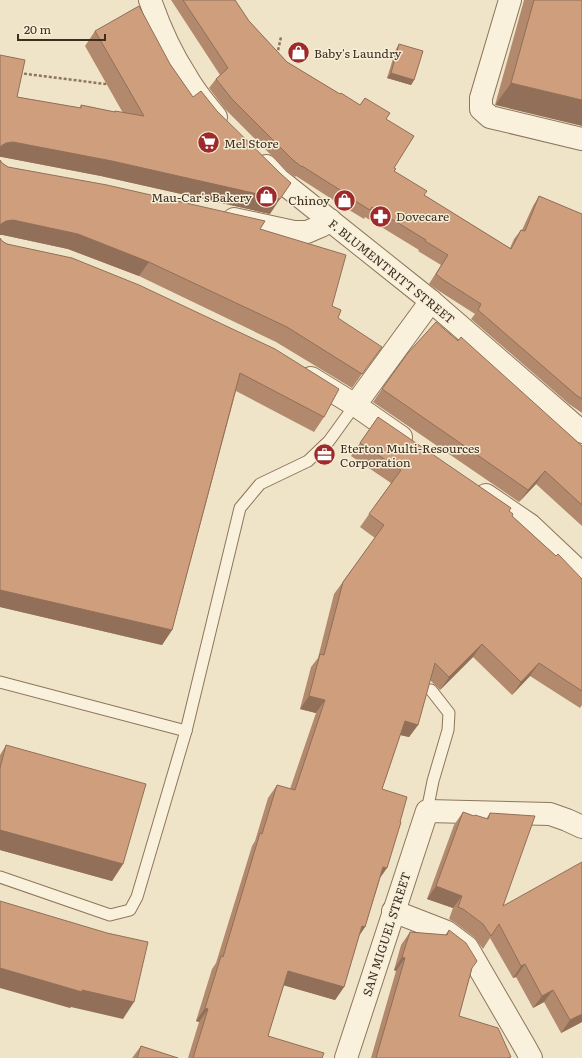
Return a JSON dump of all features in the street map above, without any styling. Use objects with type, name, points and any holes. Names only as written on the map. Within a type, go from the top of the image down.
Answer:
[{"type":"street","points":[[150,0],[170,48],[186,76],[216,118],[228,128]]},
{"type":"street","points":[[510,0],[481,98],[481,109],[490,117],[582,139]]},
{"type":"street","name":"F. BLUMENTRITT STREET","points":[[253,154],[278,179],[431,301],[582,432]]},
{"type":"street","points":[[216,215],[294,232],[307,232],[330,220]]},
{"type":"street","points":[[355,405],[431,301]]},
{"type":"street","points":[[296,369],[355,405],[420,450]]},
{"type":"street","points":[[471,485],[530,525],[582,574]]},
{"type":"street","points":[[427,811],[550,814],[582,827]]},
{"type":"street","name":"SAN MIGUEL STREET","points":[[346,1058],[427,811]]},
{"type":"street","points":[[393,911],[447,932],[467,947],[531,1058]]},
{"type":"lane","points":[[0,877],[110,916],[130,910],[137,897],[186,731],[240,508],[260,484],[308,461],[329,441],[355,405]]},
{"type":"lane","points":[[0,682],[186,731]]},
{"type":"lane","points":[[427,811],[433,780],[448,730],[449,713],[431,690]]},
{"type":"path","points":[[276,58],[281,37]]},
{"type":"path","points":[[19,73],[105,84],[112,80]]},
{"type":"building","points":[[183,0],[235,0],[249,21],[287,62],[360,105],[365,98],[390,113],[386,119],[414,136],[394,168],[396,169],[394,171],[427,191],[424,195],[511,249],[521,230],[525,231],[539,196],[582,214],[582,399],[478,310],[481,304],[436,274],[448,255],[372,207],[370,210],[302,167],[293,160],[232,99],[216,79],[228,68]]},
{"type":"building","points":[[534,0],[582,0],[582,100],[511,83]]},
{"type":"building","points":[[139,6],[170,64],[193,97],[201,91],[217,111],[291,183],[280,199],[112,161],[13,142],[6,143],[0,148],[0,55],[25,60],[17,97],[81,108],[81,105],[144,116],[95,31]]},
{"type":"building","points":[[399,44],[423,51],[414,80],[391,73]]},
{"type":"building","points":[[0,160],[8,167],[107,185],[265,221],[260,229],[346,255],[332,306],[341,310],[338,318],[382,347],[362,374],[287,327],[149,262],[78,234],[13,220],[6,221],[0,226]]},
{"type":"building","points":[[0,238],[7,244],[72,258],[139,285],[275,349],[339,389],[324,417],[240,373],[172,630],[0,590]]},
{"type":"building","points":[[436,322],[458,341],[461,337],[582,446],[582,505],[545,471],[528,490],[382,389],[407,354]]},
{"type":"building","points":[[378,417],[511,508],[509,511],[513,514],[512,516],[556,556],[558,554],[582,579],[582,691],[539,663],[521,682],[482,644],[449,677],[435,663],[418,725],[405,721],[382,789],[407,797],[387,868],[383,867],[365,927],[362,926],[344,987],[288,971],[268,1036],[324,1053],[322,1058],[193,1058],[208,1009],[205,1008],[221,956],[223,957],[260,833],[262,834],[277,785],[295,790],[325,700],[309,696],[320,654],[324,655],[343,582],[384,525],[369,514],[401,470],[360,443]]},
{"type":"building","points":[[6,745],[146,784],[123,864],[0,830],[0,768]]},
{"type":"building","points":[[463,812],[488,819],[490,813],[535,816],[503,906],[582,862],[582,1014],[570,1020],[553,990],[542,996],[525,964],[521,966],[499,924],[491,936],[483,924],[458,907],[462,896],[436,886]]},
{"type":"building","points":[[0,901],[107,933],[148,942],[134,1002],[82,990],[82,992],[0,968]]},
{"type":"building","points":[[449,930],[466,943],[477,961],[472,968],[459,1016],[498,1028],[511,1057],[376,1058],[405,958],[402,957],[410,932],[447,935]]},
{"type":"building","points":[[141,1046],[178,1058],[137,1058]]},
{"type":"place","name":"Baby's Laundry","points":[[298,53]]},
{"type":"place","name":"Mel Store","points":[[208,143]]},
{"type":"place","name":"Mau-Car's Bakery","points":[[267,197]]},
{"type":"place","name":"Chinoy","points":[[345,200]]},
{"type":"place","name":"Dovecare","points":[[381,216]]},
{"type":"place","name":"Eterton Multi-Resources Corporation","points":[[324,455]]}]
